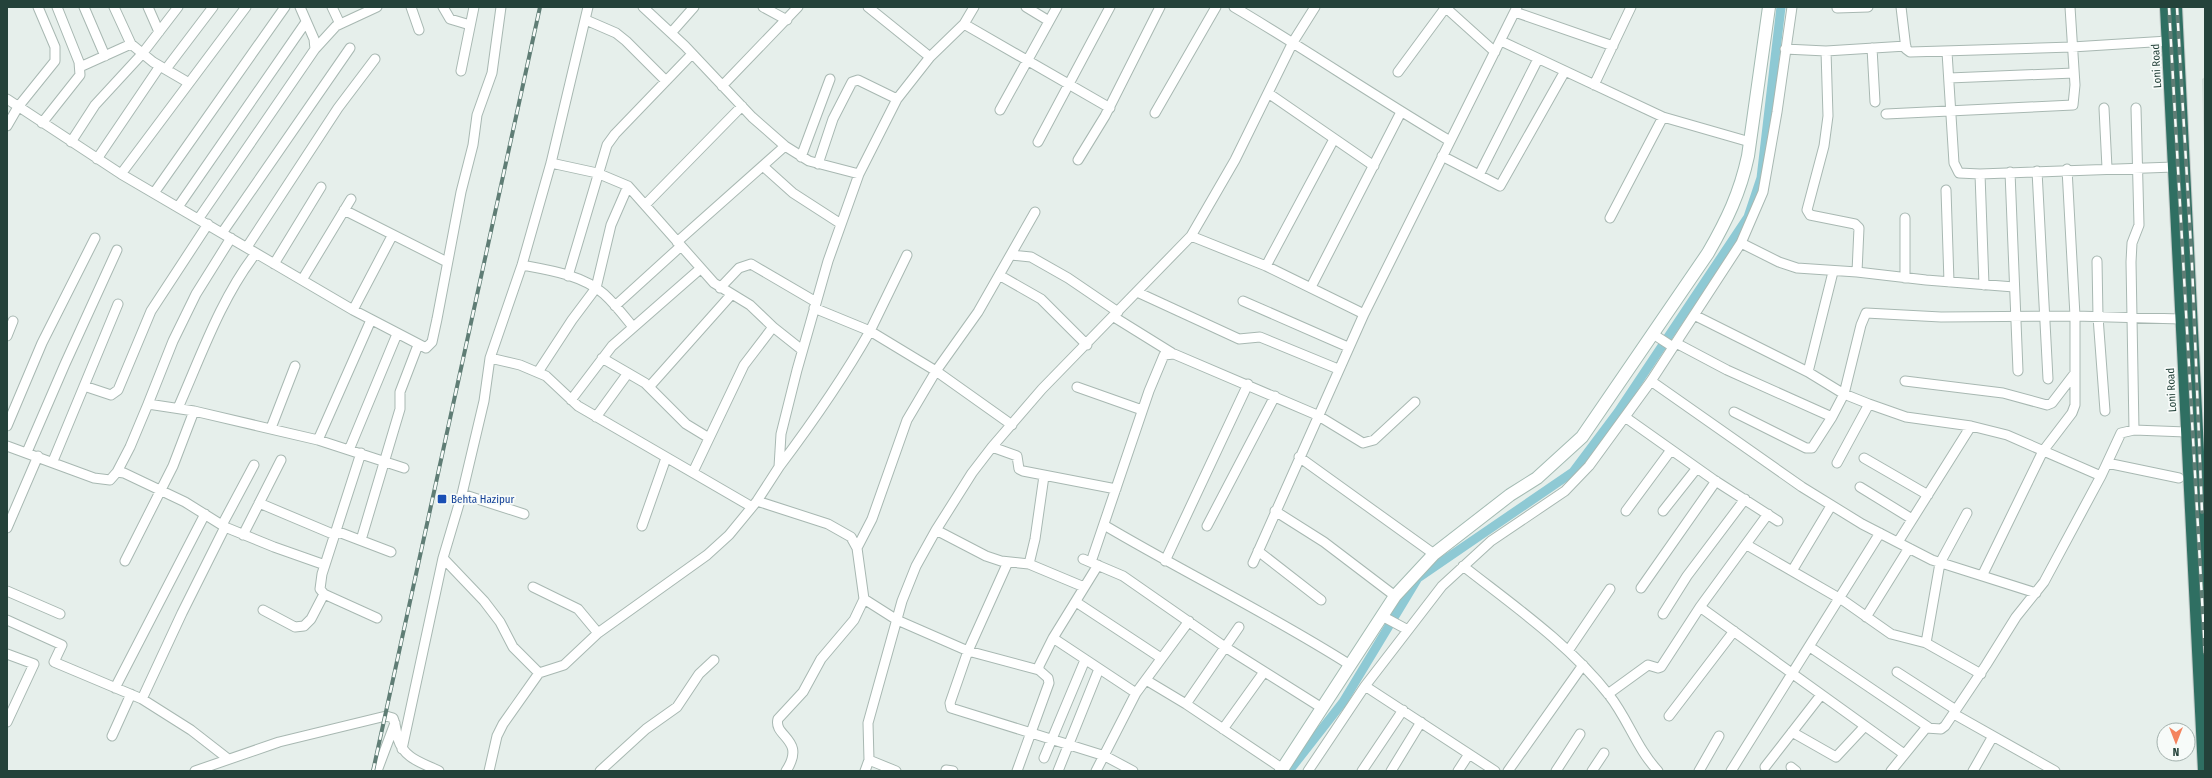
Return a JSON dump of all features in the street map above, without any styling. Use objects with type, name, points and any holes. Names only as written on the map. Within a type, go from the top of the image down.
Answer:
[{"type":"highway","name":"Loni Road","points":[[2166,7],[2204,771]]},
{"type":"highway","name":"Loni Road","points":[[2176,7],[2205,593]]},
{"type":"street","points":[[7,126],[18,107],[55,61],[54,48],[38,7]]},
{"type":"street","points":[[42,123],[79,79],[80,68],[57,7]]},
{"type":"street","points":[[84,7],[105,56]]},
{"type":"street","points":[[114,7],[131,44],[142,54],[189,83]]},
{"type":"street","points":[[148,7],[159,32]]},
{"type":"street","points":[[71,142],[95,105],[142,54],[178,7]]},
{"type":"street","points":[[97,159],[163,67],[213,7]]},
{"type":"street","points":[[121,174],[246,7]]},
{"type":"street","points":[[154,193],[285,7]]},
{"type":"street","points":[[300,7],[314,39],[315,49]]},
{"type":"street","points":[[332,7],[340,24]]},
{"type":"street","points":[[199,218],[325,36],[340,24],[377,7]]},
{"type":"street","points":[[411,7],[419,30]]},
{"type":"street","points":[[443,7],[450,19],[470,25]]},
{"type":"street","points":[[461,71],[474,7]]},
{"type":"street","points":[[7,100],[121,174],[199,218],[370,320],[426,348],[432,342],[473,145],[477,115],[492,73],[501,7]]},
{"type":"street","points":[[402,748],[443,558],[462,494],[484,401],[490,358],[522,265],[551,163],[588,7]]},
{"type":"street","points":[[643,7],[671,33],[742,106],[785,146],[801,157],[818,164],[859,174]]},
{"type":"street","points":[[671,33],[694,7]]},
{"type":"street","points":[[763,7],[787,20]]},
{"type":"street","points":[[722,86],[798,7]]},
{"type":"street","points":[[868,7],[930,57]]},
{"type":"street","points":[[779,467],[781,434],[802,350],[841,224],[859,174],[897,99],[930,57],[964,24],[974,7]]},
{"type":"street","points":[[1026,7],[1050,21]]},
{"type":"street","points":[[1000,110],[1057,7]]},
{"type":"street","points":[[1038,142],[1110,7]]},
{"type":"street","points":[[1078,160],[1110,108],[1160,7]]},
{"type":"street","points":[[1155,113],[1216,7]]},
{"type":"street","points":[[1234,7],[1293,42],[1401,112],[1450,141]]},
{"type":"street","points":[[865,771],[869,760],[868,723],[896,620],[916,566],[936,530],[972,473],[992,447],[1042,389],[1087,345],[1191,236],[1235,160],[1293,42],[1315,7]]},
{"type":"street","points":[[1398,72],[1445,7],[1495,52]]},
{"type":"street","points":[[1594,85],[1614,46],[1631,7]]},
{"type":"street","points":[[1308,771],[1365,686],[1442,586],[1491,541],[1565,491],[1589,466],[1651,381],[1666,342],[1708,253],[1726,222],[1743,179],[1750,142],[1769,7]]},
{"type":"street","points":[[1146,680],[1186,704],[1282,770],[1350,665],[1386,618],[1395,596],[1434,554],[1510,494],[1537,478],[1582,437],[1666,342],[1694,315],[1741,243],[1763,192],[1777,112],[1792,7]]},
{"type":"street","points":[[1837,8],[1868,7]]},
{"type":"street","points":[[1901,7],[1906,46],[1907,51],[1910,52],[2072,47],[2168,41]]},
{"type":"street","points":[[1886,114],[2071,106],[2074,103],[2074,73],[2070,7]]},
{"type":"street","points":[[1253,563],[1348,347],[1516,10],[1614,46]]},
{"type":"street","points":[[586,20],[616,33],[666,81]]},
{"type":"street","points":[[178,207],[306,22]]},
{"type":"street","points":[[964,24],[1110,108]]},
{"type":"street","points":[[1501,41],[1663,117],[1750,142]]},
{"type":"street","points":[[80,68],[131,44]]},
{"type":"street","points":[[1785,49],[1826,51],[1906,46]]},
{"type":"street","points":[[222,232],[350,48]]},
{"type":"street","points":[[1872,48],[1875,102]]},
{"type":"street","points":[[1826,51],[1828,116],[1824,146],[1807,210],[1810,215],[1855,224],[1859,228],[1857,272]]},
{"type":"street","points":[[1947,52],[1954,167],[1959,173],[1980,174],[2067,169],[2174,166]]},
{"type":"street","points":[[568,276],[597,173],[611,140],[692,54]]},
{"type":"street","points":[[247,247],[338,108],[375,59]]},
{"type":"street","points":[[1480,175],[1538,59]]},
{"type":"street","points":[[1442,156],[1500,186],[1564,71]]},
{"type":"street","points":[[1949,78],[2074,73]]},
{"type":"street","points":[[801,157],[830,79]]},
{"type":"street","points":[[818,164],[833,119],[852,82],[858,80],[897,99]]},
{"type":"street","points":[[1268,93],[1374,166]]},
{"type":"street","points":[[645,205],[742,106]]},
{"type":"street","points":[[2104,108],[2107,168]]},
{"type":"street","points":[[2134,430],[2132,243],[2139,225],[2136,108]]},
{"type":"street","points":[[1311,287],[1401,112]]},
{"type":"street","points":[[1610,218],[1663,117]]},
{"type":"street","points":[[1266,266],[1334,139]]},
{"type":"street","points":[[615,306],[679,244],[785,146]]},
{"type":"street","points":[[551,163],[597,173],[628,186],[700,269],[720,288],[750,305],[773,327],[802,350]]},
{"type":"street","points":[[763,166],[793,193],[841,224]]},
{"type":"street","points":[[1983,574],[2043,451],[2074,409],[2076,373],[2075,316],[2067,169]]},
{"type":"street","points":[[2037,171],[2044,276],[2044,317],[2048,380]]},
{"type":"street","points":[[2010,172],[2018,371]]},
{"type":"street","points":[[1980,174],[1984,284]]},
{"type":"street","points":[[538,372],[572,320],[596,288],[612,225],[628,186]]},
{"type":"street","points":[[274,264],[321,187]]},
{"type":"street","points":[[1946,190],[1949,282]]},
{"type":"street","points":[[302,280],[351,199]]},
{"type":"street","points":[[344,210],[392,236],[448,262]]},
{"type":"street","points":[[857,548],[872,518],[902,432],[936,371],[978,312],[1035,212]]},
{"type":"street","points":[[1905,218],[1905,278]]},
{"type":"street","points":[[84,386],[112,395],[118,390],[151,311],[208,224]]},
{"type":"street","points":[[353,310],[392,236]]},
{"type":"street","points":[[1191,236],[1266,266],[1364,314]]},
{"type":"street","points":[[7,426],[42,342],[95,238]]},
{"type":"street","points":[[7,446],[53,461],[102,480],[110,480],[117,472],[130,447],[173,341],[196,294],[231,238]]},
{"type":"street","points":[[1741,243],[1779,262],[1797,268],[1833,272],[1857,272],[1905,278],[2014,287]]},
{"type":"street","points":[[27,452],[117,250]]},
{"type":"street","points":[[178,408],[241,272],[256,253]]},
{"type":"street","points":[[489,771],[497,736],[503,724],[539,673],[564,666],[598,633],[707,555],[729,535],[755,504],[779,467],[819,414],[850,366],[870,331],[907,255]]},
{"type":"street","points":[[1011,255],[1031,258],[1068,278],[1116,315],[1172,353],[1248,384],[1317,415],[1363,443],[1369,443],[1415,402]]},
{"type":"street","points":[[2098,261],[2098,317],[2105,411]]},
{"type":"street","points":[[720,288],[738,268],[751,264],[815,305],[870,331],[936,371],[1012,425]]},
{"type":"street","points":[[522,265],[568,276],[596,288],[615,306],[633,327]]},
{"type":"street","points":[[571,400],[602,358],[633,327],[700,269]]},
{"type":"street","points":[[1808,372],[1833,272]]},
{"type":"street","points":[[999,275],[1041,299],[1087,345]]},
{"type":"street","points":[[1137,292],[1239,339],[1260,337],[1338,369]]},
{"type":"street","points":[[650,386],[731,295]]},
{"type":"street","points":[[1243,302],[1348,347]]},
{"type":"street","points":[[53,461],[118,304]]},
{"type":"street","points":[[1734,412],[1810,448],[1832,417],[1844,394],[1861,325],[1866,313],[2015,318],[2075,316],[2181,319]]},
{"type":"street","points":[[1694,315],[1808,372],[1844,394],[1906,417],[1971,426],[2007,435],[2101,476]]},
{"type":"street","points":[[318,440],[370,320]]},
{"type":"street","points":[[7,336],[13,321]]},
{"type":"street","points":[[693,472],[744,365],[773,327]]},
{"type":"street","points":[[349,450],[397,334]]},
{"type":"street","points":[[1666,342],[1832,417]]},
{"type":"street","points":[[361,540],[383,461],[400,409],[400,392],[418,345]]},
{"type":"street","points":[[1039,670],[1039,666],[1053,638],[1084,587],[1142,410],[1161,360],[1164,355],[1172,353]]},
{"type":"street","points":[[490,358],[507,361],[538,372],[552,381],[571,400],[596,417],[666,458],[755,504],[838,528],[851,537],[857,548],[864,599],[854,620],[821,659],[803,692],[778,719],[778,727],[791,744],[793,750],[793,758],[786,771]]},
{"type":"street","points":[[602,358],[650,386],[686,424],[709,438]]},
{"type":"street","points":[[271,428],[295,366]]},
{"type":"street","points":[[596,417],[628,373]]},
{"type":"street","points":[[1905,381],[1997,392],[2047,405],[2052,403],[2076,373]]},
{"type":"street","points":[[1651,381],[1831,506],[1880,534],[1940,563],[1983,574],[2036,593]]},
{"type":"street","points":[[1165,561],[1248,384]]},
{"type":"street","points":[[1077,387],[1142,410]]},
{"type":"street","points":[[1207,526],[1275,396]]},
{"type":"street","points":[[148,404],[194,411],[271,428],[318,440],[404,468]]},
{"type":"street","points":[[1836,463],[1870,404]]},
{"type":"street","points":[[125,561],[173,466],[194,411]]},
{"type":"street","points":[[1625,417],[1716,481],[1778,521]]},
{"type":"street","points":[[1898,542],[1971,426]]},
{"type":"street","points":[[1810,647],[1928,727],[1942,729],[1981,674],[2016,616],[2044,582],[2101,476],[2121,433],[2134,430],[2186,432]]},
{"type":"street","points":[[992,447],[1017,456],[1020,470],[1044,476],[1116,489]]},
{"type":"street","points":[[1626,511],[1671,450]]},
{"type":"street","points":[[361,454],[335,533],[320,585],[321,591],[324,594],[377,618]]},
{"type":"street","points":[[7,528],[38,456]]},
{"type":"street","points":[[1299,457],[1434,554]]},
{"type":"street","points":[[642,526],[666,458]]},
{"type":"street","points":[[1864,458],[1928,494]]},
{"type":"street","points":[[244,535],[281,460]]},
{"type":"street","points":[[2107,463],[2179,478]]},
{"type":"street","points":[[142,699],[184,607],[254,465]]},
{"type":"street","points":[[1663,511],[1697,468]]},
{"type":"street","points":[[117,472],[124,473],[244,535],[325,565]]},
{"type":"street","points":[[1029,564],[1035,539],[1044,476]]},
{"type":"street","points":[[1641,588],[1716,481]]},
{"type":"street","points":[[1860,487],[1912,519]]},
{"type":"street","points":[[462,494],[524,514]]},
{"type":"street","points":[[1664,614],[1687,576],[1745,499]]},
{"type":"street","points":[[259,503],[335,533],[361,540],[391,552]]},
{"type":"street","points":[[1792,571],[1831,506]]},
{"type":"street","points":[[1275,511],[1324,542],[1395,596]]},
{"type":"street","points":[[1926,643],[1940,563],[1967,513]]},
{"type":"street","points":[[115,688],[205,514]]},
{"type":"street","points":[[1608,694],[1648,665],[1658,668],[1661,667],[1700,607],[1768,514]]},
{"type":"street","points":[[1104,525],[1165,561],[1304,635],[1350,665]]},
{"type":"street","points":[[936,530],[986,556],[1008,562],[1029,564],[1084,587]]},
{"type":"street","points":[[1731,771],[1793,675],[1880,534]]},
{"type":"street","points":[[1746,545],[1840,599],[1891,634],[1926,643],[1981,674]]},
{"type":"street","points":[[1866,616],[1909,548]]},
{"type":"street","points":[[1258,551],[1321,600]]},
{"type":"street","points":[[443,558],[480,596],[500,622],[513,647],[539,673]]},
{"type":"street","points":[[1008,562],[968,651],[950,703],[951,708],[1105,756],[1133,771]]},
{"type":"street","points":[[1091,562],[1123,576],[1226,647],[1322,708]]},
{"type":"street","points":[[1463,566],[1568,650],[1608,694],[1642,750],[1658,771]]},
{"type":"street","points":[[533,587],[578,609],[598,633]]},
{"type":"street","points":[[1568,650],[1610,589]]},
{"type":"street","points":[[7,592],[60,614]]},
{"type":"street","points":[[263,610],[295,627],[304,626],[311,620],[324,594]]},
{"type":"street","points":[[864,599],[896,620],[968,651],[1039,670],[1049,681],[1032,733],[1017,771]]},
{"type":"street","points":[[1076,602],[1161,658]]},
{"type":"street","points":[[1700,607],[1904,754]]},
{"type":"street","points":[[1386,618],[1408,630]]},
{"type":"street","points":[[7,620],[62,645],[54,662],[142,699],[191,730],[227,758]]},
{"type":"street","points":[[1096,771],[1136,693],[1189,621]]},
{"type":"street","points":[[1186,704],[1239,627]]},
{"type":"street","points":[[1669,716],[1734,631]]},
{"type":"street","points":[[1053,638],[1084,660],[1136,693]]},
{"type":"street","points":[[7,654],[34,664],[7,722]]},
{"type":"street","points":[[600,771],[646,729],[677,707],[699,674],[714,660]]},
{"type":"street","points":[[1044,758],[1084,660]]},
{"type":"street","points":[[1508,771],[1582,665]]},
{"type":"street","points":[[1058,771],[1099,669]]},
{"type":"street","points":[[1223,729],[1264,672]]},
{"type":"street","points":[[1897,672],[1993,736],[2055,771]]},
{"type":"street","points":[[1365,686],[1495,771]]},
{"type":"street","points":[[112,736],[131,694]]},
{"type":"street","points":[[1765,767],[1821,695]]},
{"type":"street","points":[[1362,771],[1403,710]]},
{"type":"street","points":[[195,771],[227,758],[278,742],[381,716],[390,716],[395,723],[402,748],[411,758],[440,771]]},
{"type":"street","points":[[1391,771],[1421,722]]},
{"type":"street","points":[[377,771],[395,723]]},
{"type":"street","points":[[1792,732],[1836,757],[1865,726]]},
{"type":"street","points":[[1891,771],[1928,727]]},
{"type":"street","points":[[1556,771],[1580,734]]},
{"type":"street","points":[[1699,771],[1719,736]]},
{"type":"street","points":[[1973,771],[1993,736]]},
{"type":"street","points":[[1592,771],[1604,753]]},
{"type":"street","points":[[1458,771],[1469,754]]},
{"type":"street","points":[[869,760],[896,771]]},
{"type":"shaded area","points":[[2205,77],[2205,186],[2202,79]]},
{"type":"waterway","points":[[1289,771],[1343,702],[1418,578],[1573,472],[1618,412],[1748,217],[1761,178],[1781,7]]},
{"type":"railway","points":[[373,771],[540,7]]},
{"type":"railway","points":[[2169,7],[2205,653]]},
{"type":"railway","points":[[2177,7],[2192,264],[2202,512]]},
{"type":"place","name":"Behta Hazipur","points":[[442,499]]}]
